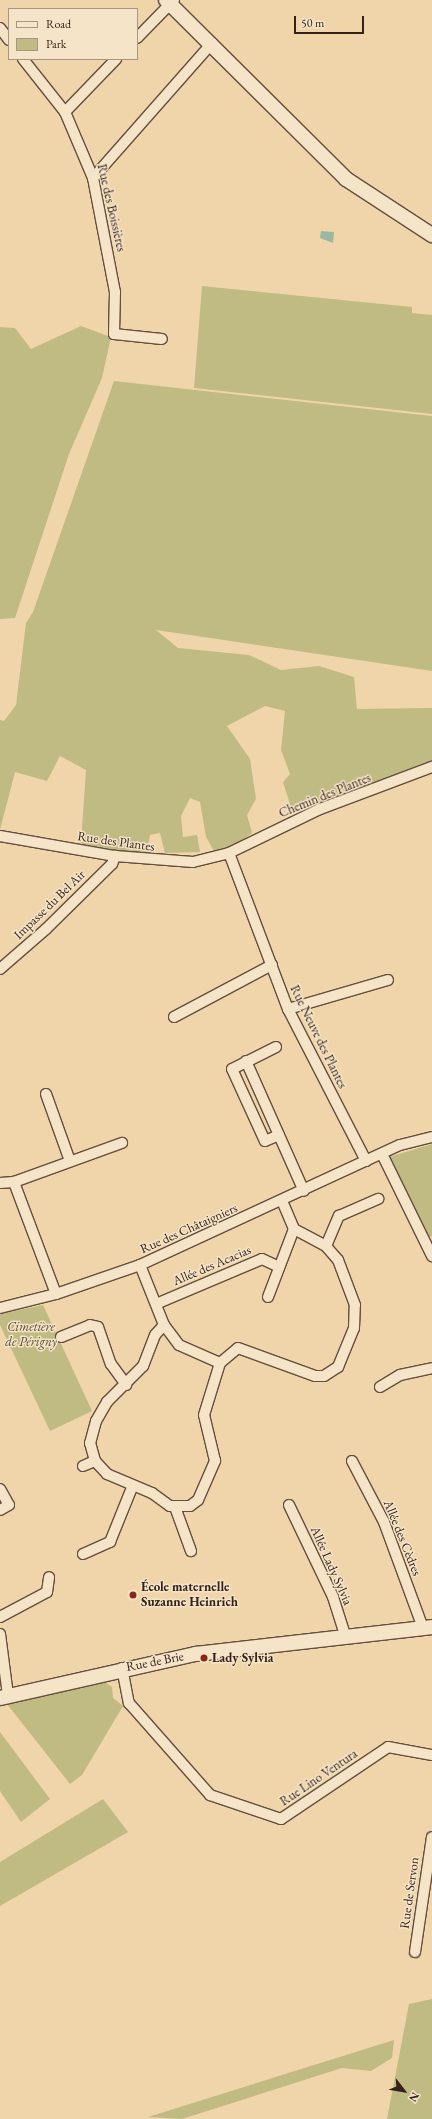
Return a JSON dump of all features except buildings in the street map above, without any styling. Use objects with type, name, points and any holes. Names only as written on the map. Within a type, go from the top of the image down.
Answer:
[{"type":"street","points":[[138,37],[170,2],[346,178],[432,235]]},
{"type":"street","points":[[0,28],[8,39]]},
{"type":"street","points":[[92,178],[212,43]]},
{"type":"street","name":"Rue des Boissières","points":[[24,60],[64,112],[92,178],[115,292],[114,334],[162,340]]},
{"type":"street","points":[[64,112],[115,60]]},
{"type":"street","name":"Chemin des Plantes","points":[[229,853],[320,810],[432,768]]},
{"type":"street","name":"Rue des Plantes","points":[[0,836],[115,856],[193,862],[229,853]]},
{"type":"street","name":"Rue Neuve des Plantes","points":[[229,853],[288,1009],[366,1161]]},
{"type":"street","name":"Impasse du Bel Air","points":[[0,970],[52,924],[112,864],[115,856]]},
{"type":"street","points":[[174,1017],[272,964]]},
{"type":"street","points":[[288,1009],[388,980]]},
{"type":"street","points":[[276,1047],[232,1069],[265,1141],[279,1135]]},
{"type":"street","points":[[246,1061],[304,1191]]},
{"type":"street","points":[[46,1094],[70,1161]]},
{"type":"street","name":"Rue des Châtaigniers","points":[[0,1308],[56,1294],[140,1265],[304,1191],[366,1161],[432,1137]]},
{"type":"street","points":[[0,1183],[14,1182],[122,1143]]},
{"type":"street","points":[[382,1154],[432,1256]]},
{"type":"street","points":[[14,1182],[56,1294]]},
{"type":"street","points":[[326,1246],[339,1216],[378,1199]]},
{"type":"street","points":[[164,1325],[155,1335],[143,1366],[126,1385],[107,1402],[96,1421],[90,1443],[94,1461],[107,1474],[133,1485],[175,1507],[190,1506],[198,1500],[215,1461],[204,1415],[220,1363],[238,1348],[315,1376],[324,1376],[338,1367],[354,1328],[355,1305],[338,1260],[326,1246],[294,1229],[282,1201]]},
{"type":"street","points":[[268,1297],[294,1229]]},
{"type":"street","name":"Allée des Acacias","points":[[156,1304],[262,1259],[279,1267]]},
{"type":"street","points":[[140,1265],[164,1325],[179,1346],[220,1363]]},
{"type":"street","points":[[61,1337],[90,1325],[98,1327],[111,1364],[126,1385]]},
{"type":"street","points":[[380,1387],[400,1375],[432,1368]]},
{"type":"street","points":[[83,1466],[94,1461]]},
{"type":"street","name":"Allée des Cèdres","points":[[352,1461],[384,1522],[427,1628]]},
{"type":"street","points":[[83,1554],[110,1542],[133,1485]]},
{"type":"street","points":[[0,1489],[9,1505],[0,1510]]},
{"type":"street","name":"Allée Lady Sylvia","points":[[289,1504],[333,1597],[346,1638]]},
{"type":"street","points":[[175,1507],[191,1551]]},
{"type":"street","points":[[0,1617],[47,1592],[49,1577]]},
{"type":"street","name":"Rue de Brie","points":[[4,1697],[122,1668],[238,1647],[346,1638],[427,1628]]},
{"type":"street","points":[[0,1634],[4,1697]]},
{"type":"street","name":"Rue Lino Ventura","points":[[122,1668],[129,1703],[210,1795],[281,1819],[388,1747],[432,1755]]},
{"type":"street","name":"Rue de Servon","points":[[415,1952],[432,1837]]},
{"type":"green space","points":[[202,286],[412,307],[412,313],[432,315],[432,414],[194,388]]},
{"type":"green space","points":[[81,326],[111,337],[102,378],[69,454],[15,618],[0,619],[0,327],[15,328],[31,349]]},
{"type":"green space","points":[[114,381],[432,416],[432,671],[156,630],[178,648],[249,655],[281,670],[319,666],[354,677],[357,709],[432,708],[432,761],[337,800],[292,811],[283,782],[290,774],[281,750],[285,711],[265,706],[227,726],[250,759],[256,799],[247,815],[252,833],[234,846],[214,851],[206,837],[200,802],[190,798],[181,816],[183,837],[197,835],[200,852],[165,853],[160,833],[150,835],[146,855],[86,846],[81,843],[86,770],[60,756],[47,781],[15,772],[0,830],[0,720],[4,721],[16,705],[26,623],[33,612]]},
{"type":"green space","points":[[432,1144],[432,1236],[429,1237],[389,1157]]},
{"type":"green space","name":"Cimetière de Périgny","points":[[43,1305],[92,1411],[50,1431],[0,1325],[0,1314]]},
{"type":"green space","points":[[102,1680],[112,1687],[113,1698],[123,1706],[82,1775],[70,1784],[7,1704]]},
{"type":"green space","points":[[0,1732],[50,1799],[21,1822],[0,1791]]},
{"type":"green space","points":[[103,1799],[128,1832],[0,1906],[0,1862]]},
{"type":"green space","points":[[432,1999],[432,2119],[387,2119],[409,2004]]},
{"type":"green space","points":[[394,2040],[392,2058],[371,2071],[342,2068],[182,2119],[148,2117]]},
{"type":"shaded area","points":[[321,231],[334,232],[333,243],[320,238]]},
{"type":"place","name":"École maternelle Suzanne Heinrich","points":[[133,1595]]},
{"type":"place","name":"Lady Sylvia","points":[[204,1658]]}]
